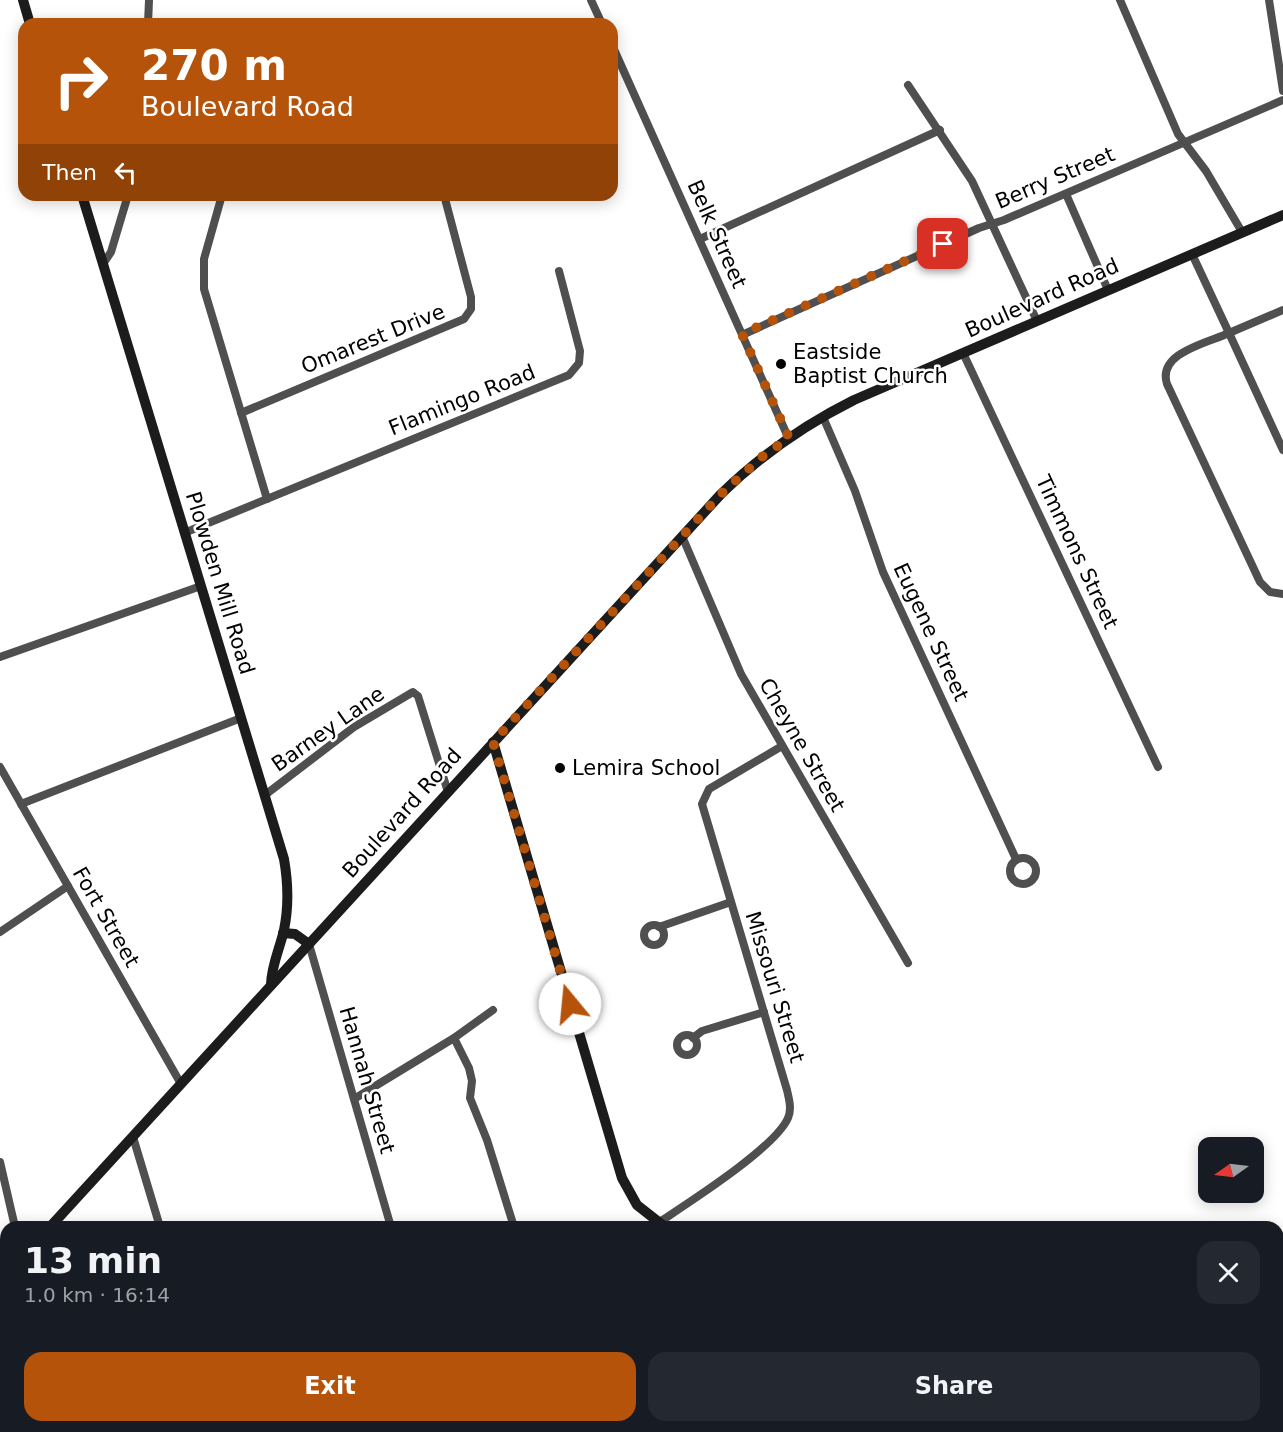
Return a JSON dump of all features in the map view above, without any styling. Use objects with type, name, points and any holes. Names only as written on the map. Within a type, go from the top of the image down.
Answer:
[{"type":"street","points":[[23,0],[28,18]]},
{"type":"street","points":[[148,18],[149,0]]},
{"type":"street","points":[[591,0],[599,18]]},
{"type":"street","points":[[1120,0],[1173,123],[1218,190],[1242,232]]},
{"type":"street","points":[[1269,0],[1283,91]]},
{"type":"street","name":"Belk Street","points":[[618,58],[789,438]]},
{"type":"street","points":[[908,85],[963,166],[993,224],[1037,321]]},
{"type":"street","name":"Berry Street","points":[[742,334],[1283,100]]},
{"type":"street","points":[[700,239],[940,130]]},
{"type":"street","points":[[1066,194],[1108,290]]},
{"type":"street","name":"Plowden Mill Road","points":[[84,201],[265,795],[287,875],[288,899],[283,933],[271,973],[271,985]]},
{"type":"street","points":[[103,264],[111,252],[126,201]]},
{"type":"street","points":[[220,201],[204,259],[203,282],[267,499]]},
{"type":"street","name":"Omarest Drive","points":[[241,413],[464,319],[471,309],[471,297],[446,201]]},
{"type":"street","name":"Boulevard Road","points":[[56,1221],[740,475],[789,438],[823,417],[963,353],[1283,215]]},
{"type":"street","points":[[1192,254],[1283,450]]},
{"type":"street","name":"Flamingo Road","points":[[184,533],[572,373],[579,363],[580,351],[559,272]]},
{"type":"street","points":[[1283,310],[1173,358],[1165,376],[1260,582],[1270,592],[1283,594]]},
{"type":"street","name":"Timmons Street","points":[[963,353],[1158,766]]},
{"type":"street","name":"Eugene Street","points":[[823,417],[855,491],[883,572],[1016,859]]},
{"type":"street","name":"Cheyne Street","points":[[682,536],[741,674],[908,963]]},
{"type":"street","points":[[0,657],[201,586]]},
{"type":"street","name":"Barney Lane","points":[[265,795],[354,727],[413,692],[418,696],[448,792]]},
{"type":"street","points":[[21,804],[241,718]]},
{"type":"street","points":[[493,742],[622,1178],[637,1205],[657,1221]]},
{"type":"street","name":"Missouri Street","points":[[667,1221],[752,1156],[782,1128],[788,1117],[790,1104],[787,1090],[703,807],[703,797],[717,784],[782,746]]},
{"type":"street","name":"Fort Street","points":[[0,767],[181,1084]]},
{"type":"street","points":[[0,933],[68,886]]},
{"type":"street","points":[[659,927],[731,902]]},
{"type":"street","points":[[283,933],[295,934],[309,944]]},
{"type":"street","name":"Hannah Street","points":[[309,944],[389,1221]]},
{"type":"street","points":[[354,1099],[454,1038],[493,1010]]},
{"type":"street","points":[[693,1038],[702,1031],[764,1012]]},
{"type":"street","points":[[454,1038],[469,1068],[472,1081],[471,1101],[487,1140],[512,1221]]},
{"type":"street","points":[[133,1137],[158,1221]]},
{"type":"street","points":[[0,1162],[14,1221]]},
{"type":"place","name":"Eastside Baptist Church","points":[[781,364]]},
{"type":"place","name":"Lemira School","points":[[560,768]]},
{"type":"route","points":[[570,1004],[493,742],[721,494],[763,456],[789,438],[742,334],[943,244]]}]
